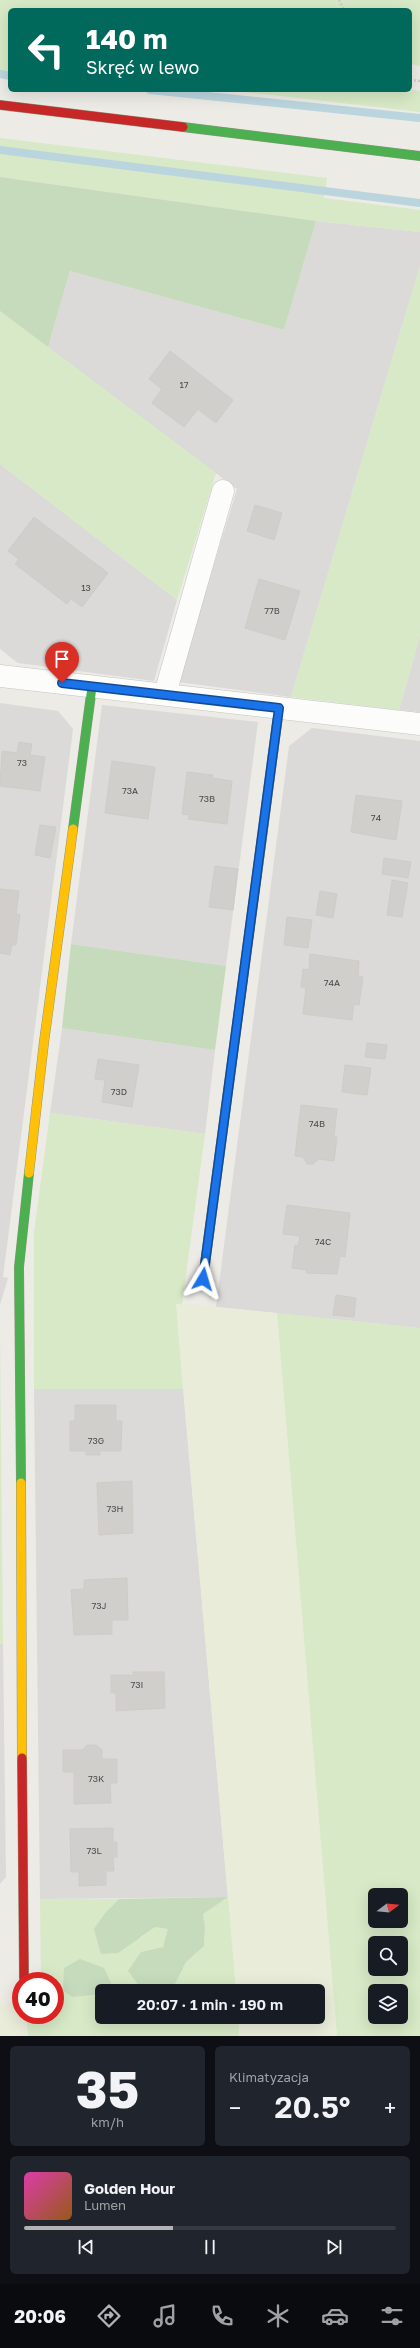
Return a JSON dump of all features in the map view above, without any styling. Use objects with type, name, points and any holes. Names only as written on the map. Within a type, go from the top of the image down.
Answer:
[{"type":"street","points":[[0,105],[420,156]]},
{"type":"street","points":[[165,694],[223,491]]},
{"type":"street","points":[[0,676],[420,724]]},
{"type":"street","points":[[24,1972],[18,1267],[44,1042],[92,687]]},
{"type":"street","points":[[203,1279],[279,708]]},
{"type":"shaded area","points":[[316,221],[420,232],[420,266],[291,697],[178,682],[237,489],[48,347],[70,271],[284,330]]},
{"type":"shaded area","points":[[0,464],[177,600],[154,681],[18,663],[0,649]]},
{"type":"shaded area","points":[[420,636],[420,712],[399,710]]},
{"type":"shaded area","points":[[0,703],[58,711],[73,729],[3,1277],[8,1278],[0,1305]]},
{"type":"shaded area","points":[[102,705],[258,722],[226,966],[71,944]]},
{"type":"shaded area","points":[[312,728],[420,741],[420,1328],[216,1307],[289,746]]},
{"type":"shaded area","points":[[62,1028],[215,1050],[205,1134],[50,1113]]},
{"type":"shaded area","points":[[34,1389],[183,1389],[228,1897],[40,1899]]},
{"type":"shaded area","points":[[0,1644],[3,1644],[6,1877],[0,1884]]},
{"type":"green space","points":[[0,0],[420,0],[420,66],[412,64],[412,8],[8,8],[8,72],[0,70]]},
{"type":"green space","points":[[412,89],[420,91],[420,112],[245,92],[412,92]]},
{"type":"green space","points":[[0,138],[327,178],[324,198],[420,210],[420,232],[316,221],[0,177]]},
{"type":"green space","points":[[0,177],[316,221],[284,330],[70,271],[48,347],[0,311]]},
{"type":"green space","points":[[420,266],[420,636],[399,710],[291,697]]},
{"type":"green space","points":[[0,311],[216,473],[177,600],[0,464]]},
{"type":"green space","points":[[71,944],[226,966],[215,1050],[62,1028]]},
{"type":"green space","points":[[50,1113],[205,1134],[182,1304],[176,1304],[183,1389],[34,1389],[34,1232]]},
{"type":"green space","points":[[176,1303],[277,1313],[337,2036],[239,2036],[238,2024],[325,2024],[325,1984],[235,1984]]},
{"type":"green space","points":[[277,1313],[420,1328],[420,2036],[337,2036]]},
{"type":"green space","points":[[0,1333],[3,1644],[0,1644]]},
{"type":"green space","points":[[228,1897],[235,1984],[175,1984],[186,1962],[204,1946],[205,1928],[203,1914]]},
{"type":"green space","points":[[228,1897],[203,1914],[205,1928],[204,1946],[186,1962],[175,1984],[138,1984],[128,1971],[141,1952],[163,1947],[168,1929],[155,1927],[118,1953],[101,1954],[94,1929],[106,1912],[119,1899]]},
{"type":"green space","points":[[40,1899],[119,1899],[106,1912],[141,1938],[155,1927],[169,1929],[163,1947],[141,1952],[169,1984],[112,1984],[104,1968],[73,1997],[95,1995],[95,2024],[238,2024],[239,2036],[28,2036],[27,2024],[64,2024],[64,1972],[41,1972]]},
{"type":"green space","points":[[80,1959],[104,1968],[112,1984],[95,1984],[95,1995],[73,1997],[64,1992],[64,1968]]},
{"type":"green space","points":[[12,2002],[12,2024],[27,2024],[28,2036],[0,2036],[0,2004]]},
{"type":"building","points":[[170,351],[233,400],[216,423],[198,409],[184,427],[152,403],[162,389],[149,379]]},
{"type":"building","points":[[255,505],[282,513],[274,540],[247,531]]},
{"type":"building","points":[[34,517],[108,573],[82,607],[71,599],[67,604],[15,564],[19,559],[8,551]]},
{"type":"building","points":[[259,579],[300,591],[285,640],[245,628]]},
{"type":"building","points":[[19,742],[32,744],[30,755],[45,757],[40,791],[0,786],[2,751],[17,753]]},
{"type":"building","points":[[112,761],[155,767],[148,819],[105,813]]},
{"type":"building","points":[[187,772],[213,775],[212,778],[232,781],[227,824],[188,819],[189,815],[182,814]]},
{"type":"building","points":[[356,795],[402,801],[396,840],[351,832]]},
{"type":"building","points":[[40,825],[56,827],[50,858],[35,855]]},
{"type":"building","points":[[384,858],[411,862],[408,878],[382,874]]},
{"type":"building","points":[[215,866],[238,869],[233,910],[209,907]]},
{"type":"building","points":[[392,880],[408,883],[402,917],[387,915]]},
{"type":"building","points":[[0,889],[19,891],[16,914],[20,915],[16,945],[12,945],[10,955],[0,953]]},
{"type":"building","points":[[320,891],[337,894],[333,918],[316,915]]},
{"type":"building","points":[[287,917],[312,920],[308,948],[284,945]]},
{"type":"building","points":[[310,954],[359,961],[358,976],[363,977],[359,1005],[354,1004],[352,1020],[303,1014],[306,988],[301,987],[303,969],[309,970]]},
{"type":"building","points":[[367,1043],[387,1045],[385,1059],[365,1057]]},
{"type":"building","points":[[98,1059],[139,1065],[132,1107],[102,1102],[105,1080],[95,1079]]},
{"type":"building","points":[[345,1065],[371,1068],[367,1095],[342,1092]]},
{"type":"building","points":[[301,1105],[337,1109],[334,1136],[337,1137],[334,1161],[319,1159],[313,1164],[307,1164],[303,1157],[295,1156]]},
{"type":"building","points":[[287,1205],[350,1213],[345,1257],[340,1256],[337,1274],[306,1273],[307,1270],[292,1268],[295,1245],[298,1246],[300,1236],[283,1234]]},
{"type":"building","points":[[336,1295],[356,1298],[354,1317],[333,1315]]},
{"type":"building","points":[[75,1405],[116,1405],[116,1421],[122,1421],[121,1451],[100,1451],[100,1455],[86,1455],[86,1451],[70,1451],[70,1421],[75,1421]]},
{"type":"building","points":[[132,1481],[133,1533],[99,1535],[97,1483]]},
{"type":"building","points":[[127,1578],[128,1620],[112,1620],[112,1634],[74,1635],[71,1590],[84,1589],[84,1580]]},
{"type":"building","points":[[133,1672],[164,1672],[165,1708],[116,1711],[116,1693],[111,1693],[111,1675],[134,1675]]},
{"type":"building","points":[[87,1745],[96,1745],[102,1750],[102,1759],[117,1759],[117,1783],[110,1783],[111,1803],[74,1804],[74,1772],[63,1772],[63,1750],[82,1750]]},
{"type":"building","points":[[113,1828],[113,1843],[117,1842],[117,1857],[113,1857],[114,1871],[106,1871],[106,1885],[79,1886],[79,1872],[71,1872],[70,1829]]},
{"type":"waterway","points":[[0,74],[8,76]]},
{"type":"waterway","points":[[169,92],[420,118]]},
{"type":"waterway","points":[[0,150],[420,203]]},
{"type":"traffic: fast","points":[[183,127],[420,156]]},
{"type":"traffic: fast","points":[[73,829],[92,687]]},
{"type":"traffic: fast","points":[[21,1483],[19,1267],[29,1173]]},
{"type":"traffic: slow","points":[[257,875],[279,708]]},
{"type":"traffic: slow","points":[[29,1173],[44,1042],[73,829]]},
{"type":"traffic: slow","points":[[203,1279],[223,1129]]},
{"type":"traffic: slow","points":[[21,1483],[22,1758]]},
{"type":"traffic: jam","points":[[0,105],[183,127]]},
{"type":"traffic: jam","points":[[223,1129],[257,875]]},
{"type":"traffic: jam","points":[[22,1758],[24,1972]]},
{"type":"route","points":[[62,683],[279,708],[203,1279]]}]
